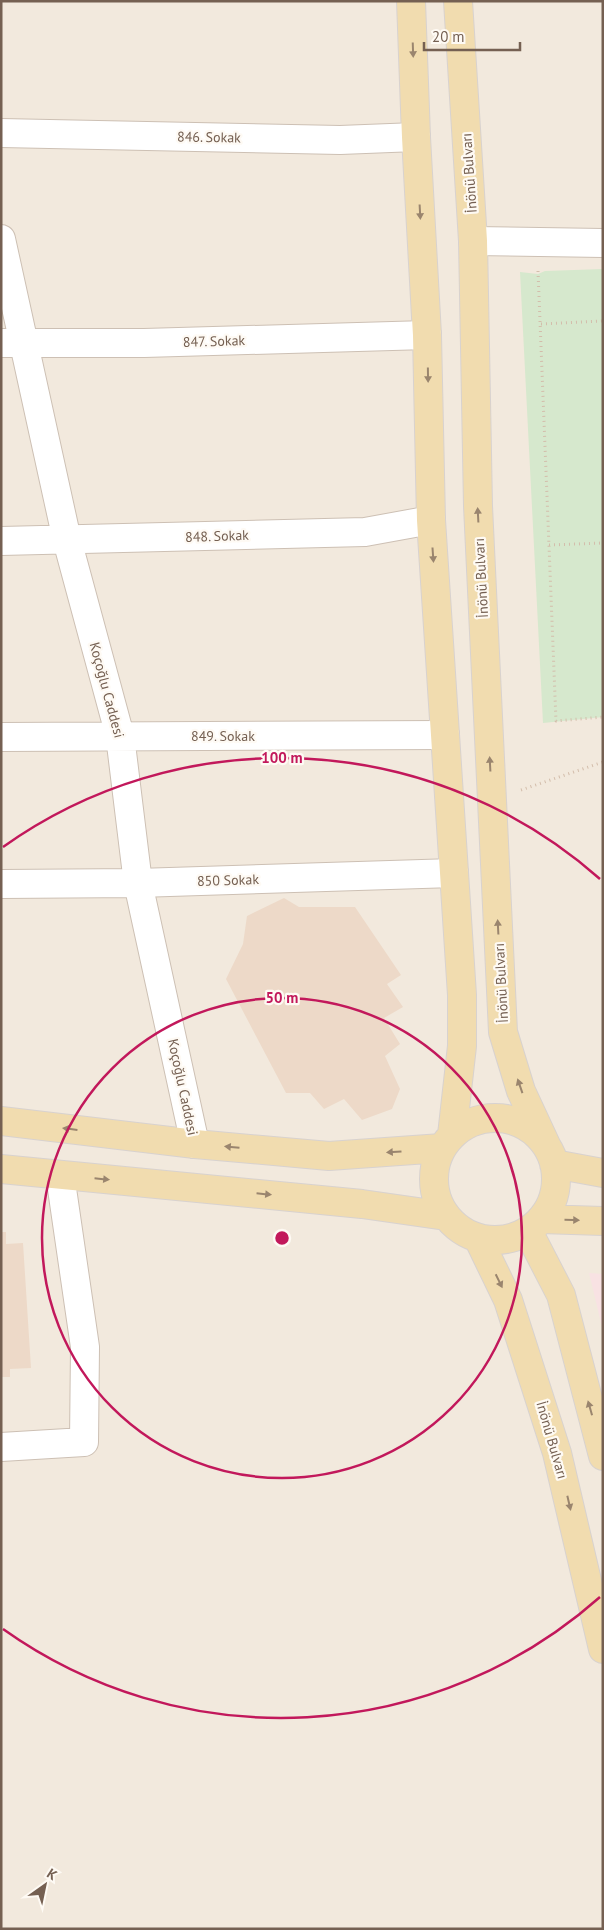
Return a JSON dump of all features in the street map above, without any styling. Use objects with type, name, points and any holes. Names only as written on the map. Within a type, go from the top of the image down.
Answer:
[{"type":"main road","points":[[1,1121],[195,1144],[329,1156],[447,1142],[464,1126],[482,1120],[500,1118],[519,1123],[535,1133],[550,1155],[556,1184],[551,1203],[534,1225],[512,1238],[495,1240],[478,1238],[460,1229],[446,1216],[437,1200],[434,1182],[436,1164],[447,1142],[458,1096],[462,1046],[462,995],[431,520],[427,335],[416,137],[411,1]]},
{"type":"main road","name":"İnönü Bulvarı","points":[[458,1],[473,241],[478,506],[503,1032],[521,1091],[550,1155]]},
{"type":"main road","points":[[550,1155],[603,1173]]},
{"type":"main road","points":[[1,1169],[362,1204],[446,1216]]},
{"type":"main road","points":[[534,1225],[603,1221]]},
{"type":"main road","points":[[534,1225],[560,1295],[603,1456]]},
{"type":"main road","name":"İnönü Bulvarı","points":[[478,1238],[508,1300],[557,1453],[603,1649]]},
{"type":"street","name":"846. Sokak","points":[[1,133],[340,140],[416,137]]},
{"type":"street","name":"Koçoğlu Caddesi","points":[[1,239],[12,343],[120,736],[138,883],[195,1144]]},
{"type":"street","points":[[473,241],[603,242]]},
{"type":"street","name":"847. Sokak","points":[[12,343],[144,343],[427,335]]},
{"type":"street","name":"848. Sokak","points":[[1,541],[365,532],[431,520]]},
{"type":"street","name":"849. Sokak","points":[[1,737],[445,734]]},
{"type":"street","name":"850 Sokak","points":[[1,884],[138,883],[454,873]]},
{"type":"street","points":[[1,1447],[84,1442],[85,1347],[60,1175]]},
{"type":"path","points":[[537,242],[556,721],[603,717]]},
{"type":"path","points":[[540,324],[603,321]]},
{"type":"path","points":[[549,545],[603,542]]},
{"type":"path","points":[[492,800],[603,762]]},
{"type":"shaded area","points":[[1,1],[603,1],[603,1929],[1,1929]]},
{"type":"shaded area","points":[[589,1273],[603,1274],[603,1331]]},
{"type":"green space","points":[[603,269],[603,717],[543,723],[520,272],[538,274],[545,271]]},
{"type":"building","points":[[284,898],[299,907],[355,907],[401,975],[387,984],[403,1007],[384,1018],[400,1044],[385,1056],[400,1089],[392,1109],[362,1120],[344,1099],[324,1109],[310,1093],[286,1093],[226,979],[243,944],[247,916]]},
{"type":"building","points":[[1,1232],[6,1232],[6,1244],[23,1243],[31,1368],[10,1369],[10,1377],[1,1377]]}]
